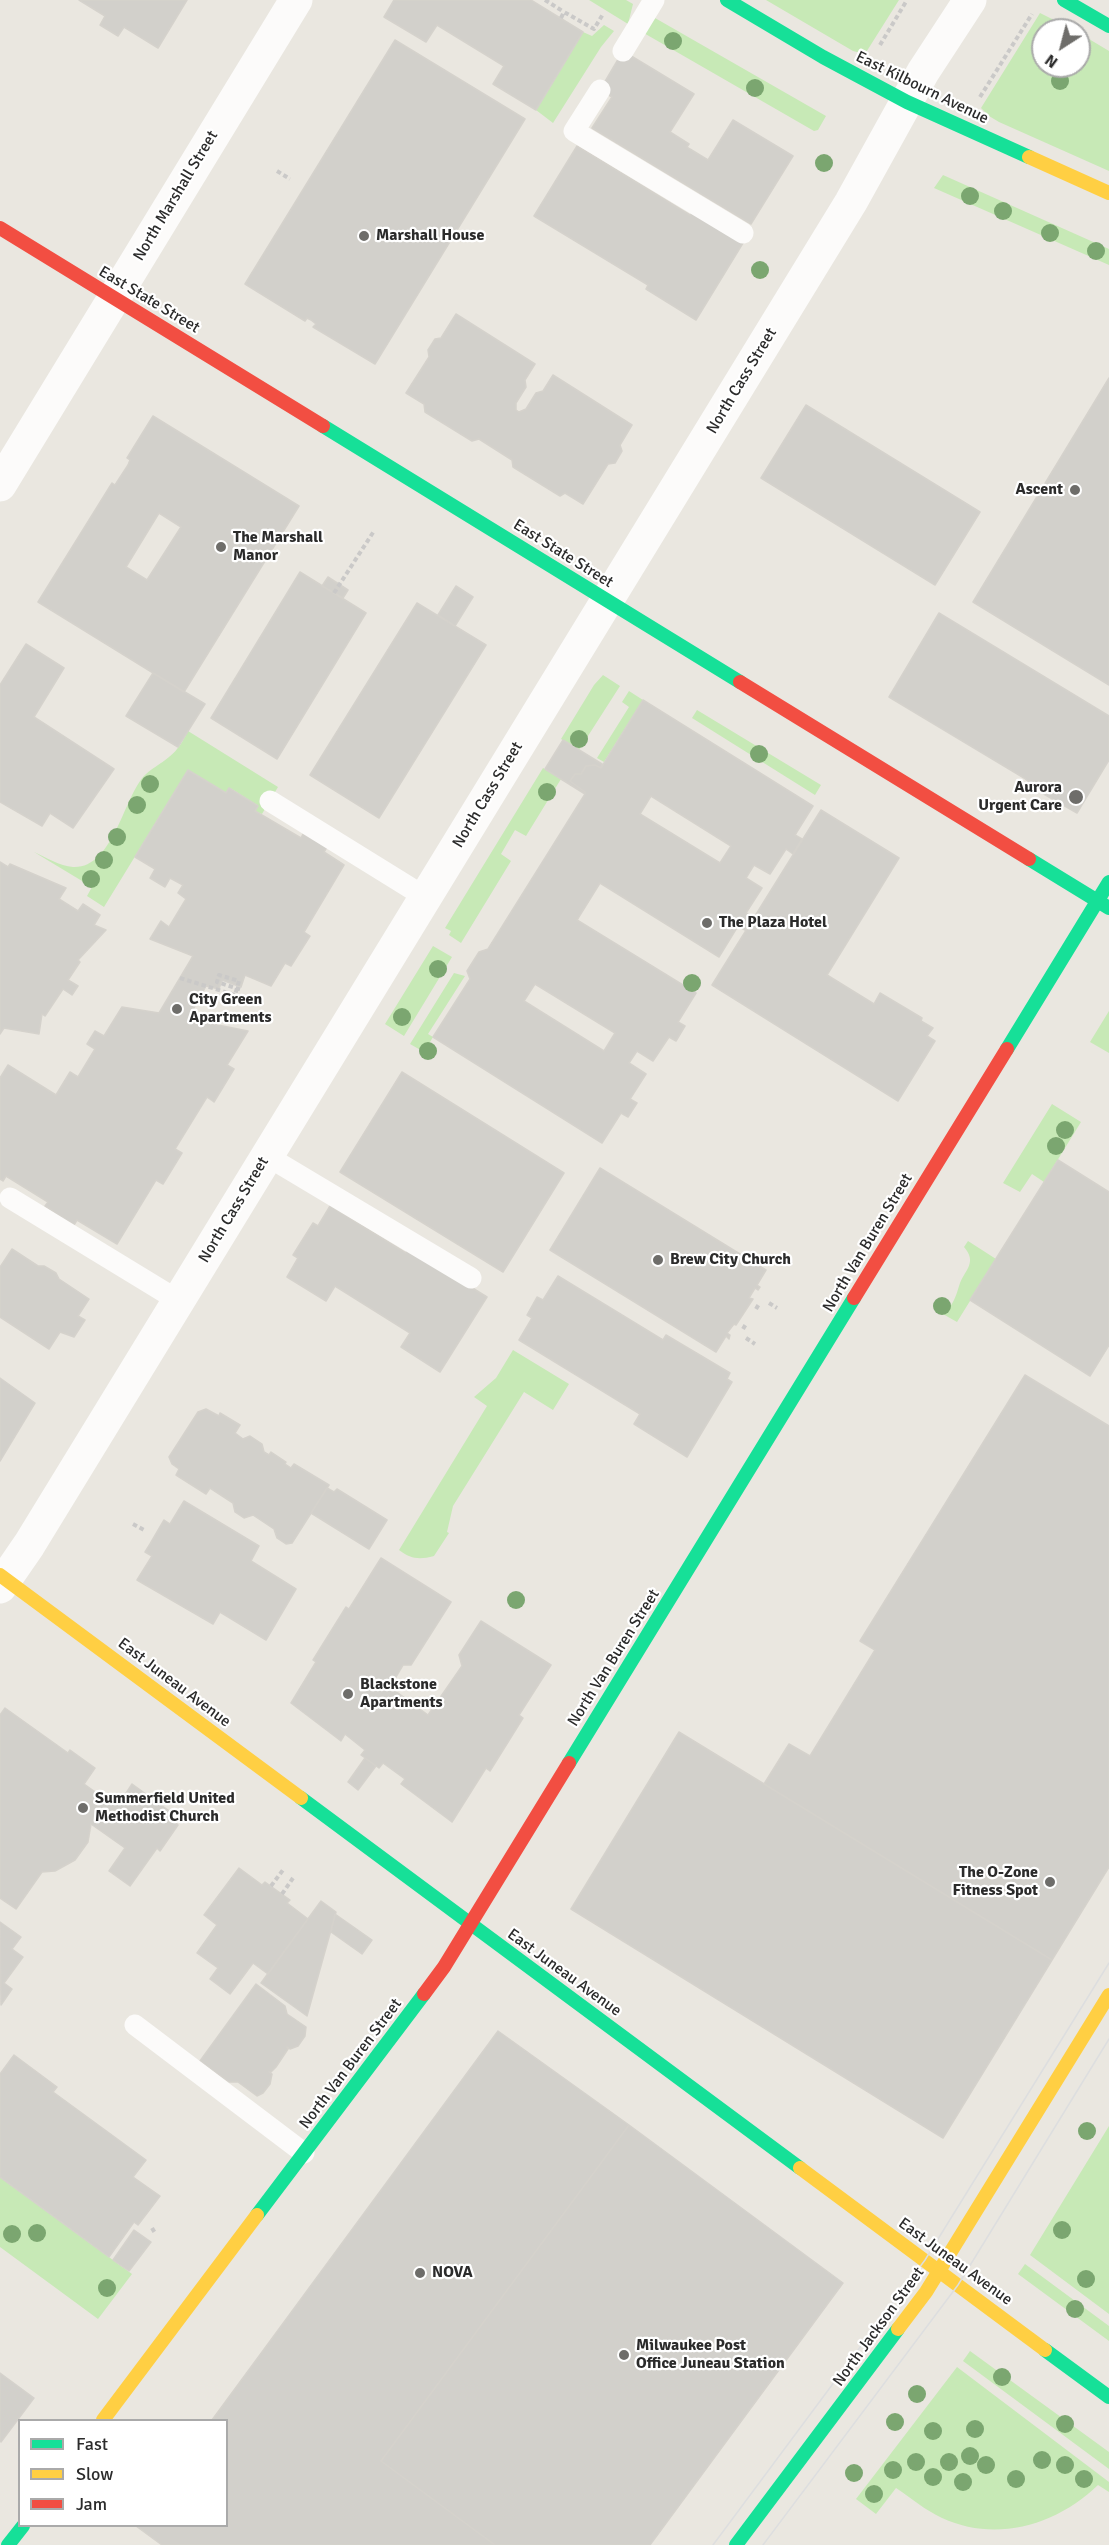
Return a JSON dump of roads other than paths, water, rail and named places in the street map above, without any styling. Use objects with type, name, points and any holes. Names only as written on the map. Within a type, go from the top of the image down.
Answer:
[{"type":"main road","name":"East Kilbourn Avenue","points":[[727,0],[907,102],[1109,193]]},
{"type":"main road","points":[[1064,0],[1109,26]]},
{"type":"main road","name":"East State Street","points":[[0,228],[1103,905]]},
{"type":"main road","name":"North Van Buren Street","points":[[104,2419],[444,1967],[1103,905],[1109,882]]},
{"type":"main road","name":"East Juneau Avenue","points":[[2,1580],[1109,2397]]},
{"type":"main road","name":"North Jackson Street","points":[[736,2545],[913,2311],[1109,1995]]},
{"type":"street","name":"North Marshall Street","points":[[0,484],[296,0]]},
{"type":"street","name":"North Cass Street","points":[[2,1580],[29,1545],[179,1302],[854,198],[923,72],[970,0]]},
{"type":"lane","points":[[623,51],[654,0]]},
{"type":"lane","points":[[600,90],[574,131],[743,233]]},
{"type":"lane","points":[[270,801],[425,897]]},
{"type":"lane","points":[[267,1156],[471,1278]]},
{"type":"lane","points":[[10,1198],[179,1302]]},
{"type":"lane","points":[[135,2025],[304,2153]]},
{"type":"tram line","points":[[713,2545],[925,2260],[1109,1963]]},
{"type":"tram line","points":[[763,2545],[958,2285],[1109,2039]]},
{"type":"place","name":"Marshall House","points":[[364,236]]},
{"type":"place","name":"Ascent","points":[[1075,490]]},
{"type":"place","name":"The Marshall Manor","points":[[221,547]]},
{"type":"place","name":"Aurora Urgent Care","points":[[1076,797]]},
{"type":"place","name":"The Plaza Hotel","points":[[707,923]]},
{"type":"place","name":"City Green Apartments","points":[[177,1009]]},
{"type":"place","name":"Brew City Church","points":[[658,1260]]},
{"type":"place","name":"Blackstone Apartments","points":[[348,1694]]},
{"type":"place","name":"Summerfield United Methodist Church","points":[[83,1808]]},
{"type":"place","name":"The O-Zone Fitness Spot","points":[[1050,1882]]},
{"type":"place","name":"NOVA","points":[[420,2273]]},
{"type":"place","name":"Milwaukee Post Office Juneau Station","points":[[624,2355]]}]
